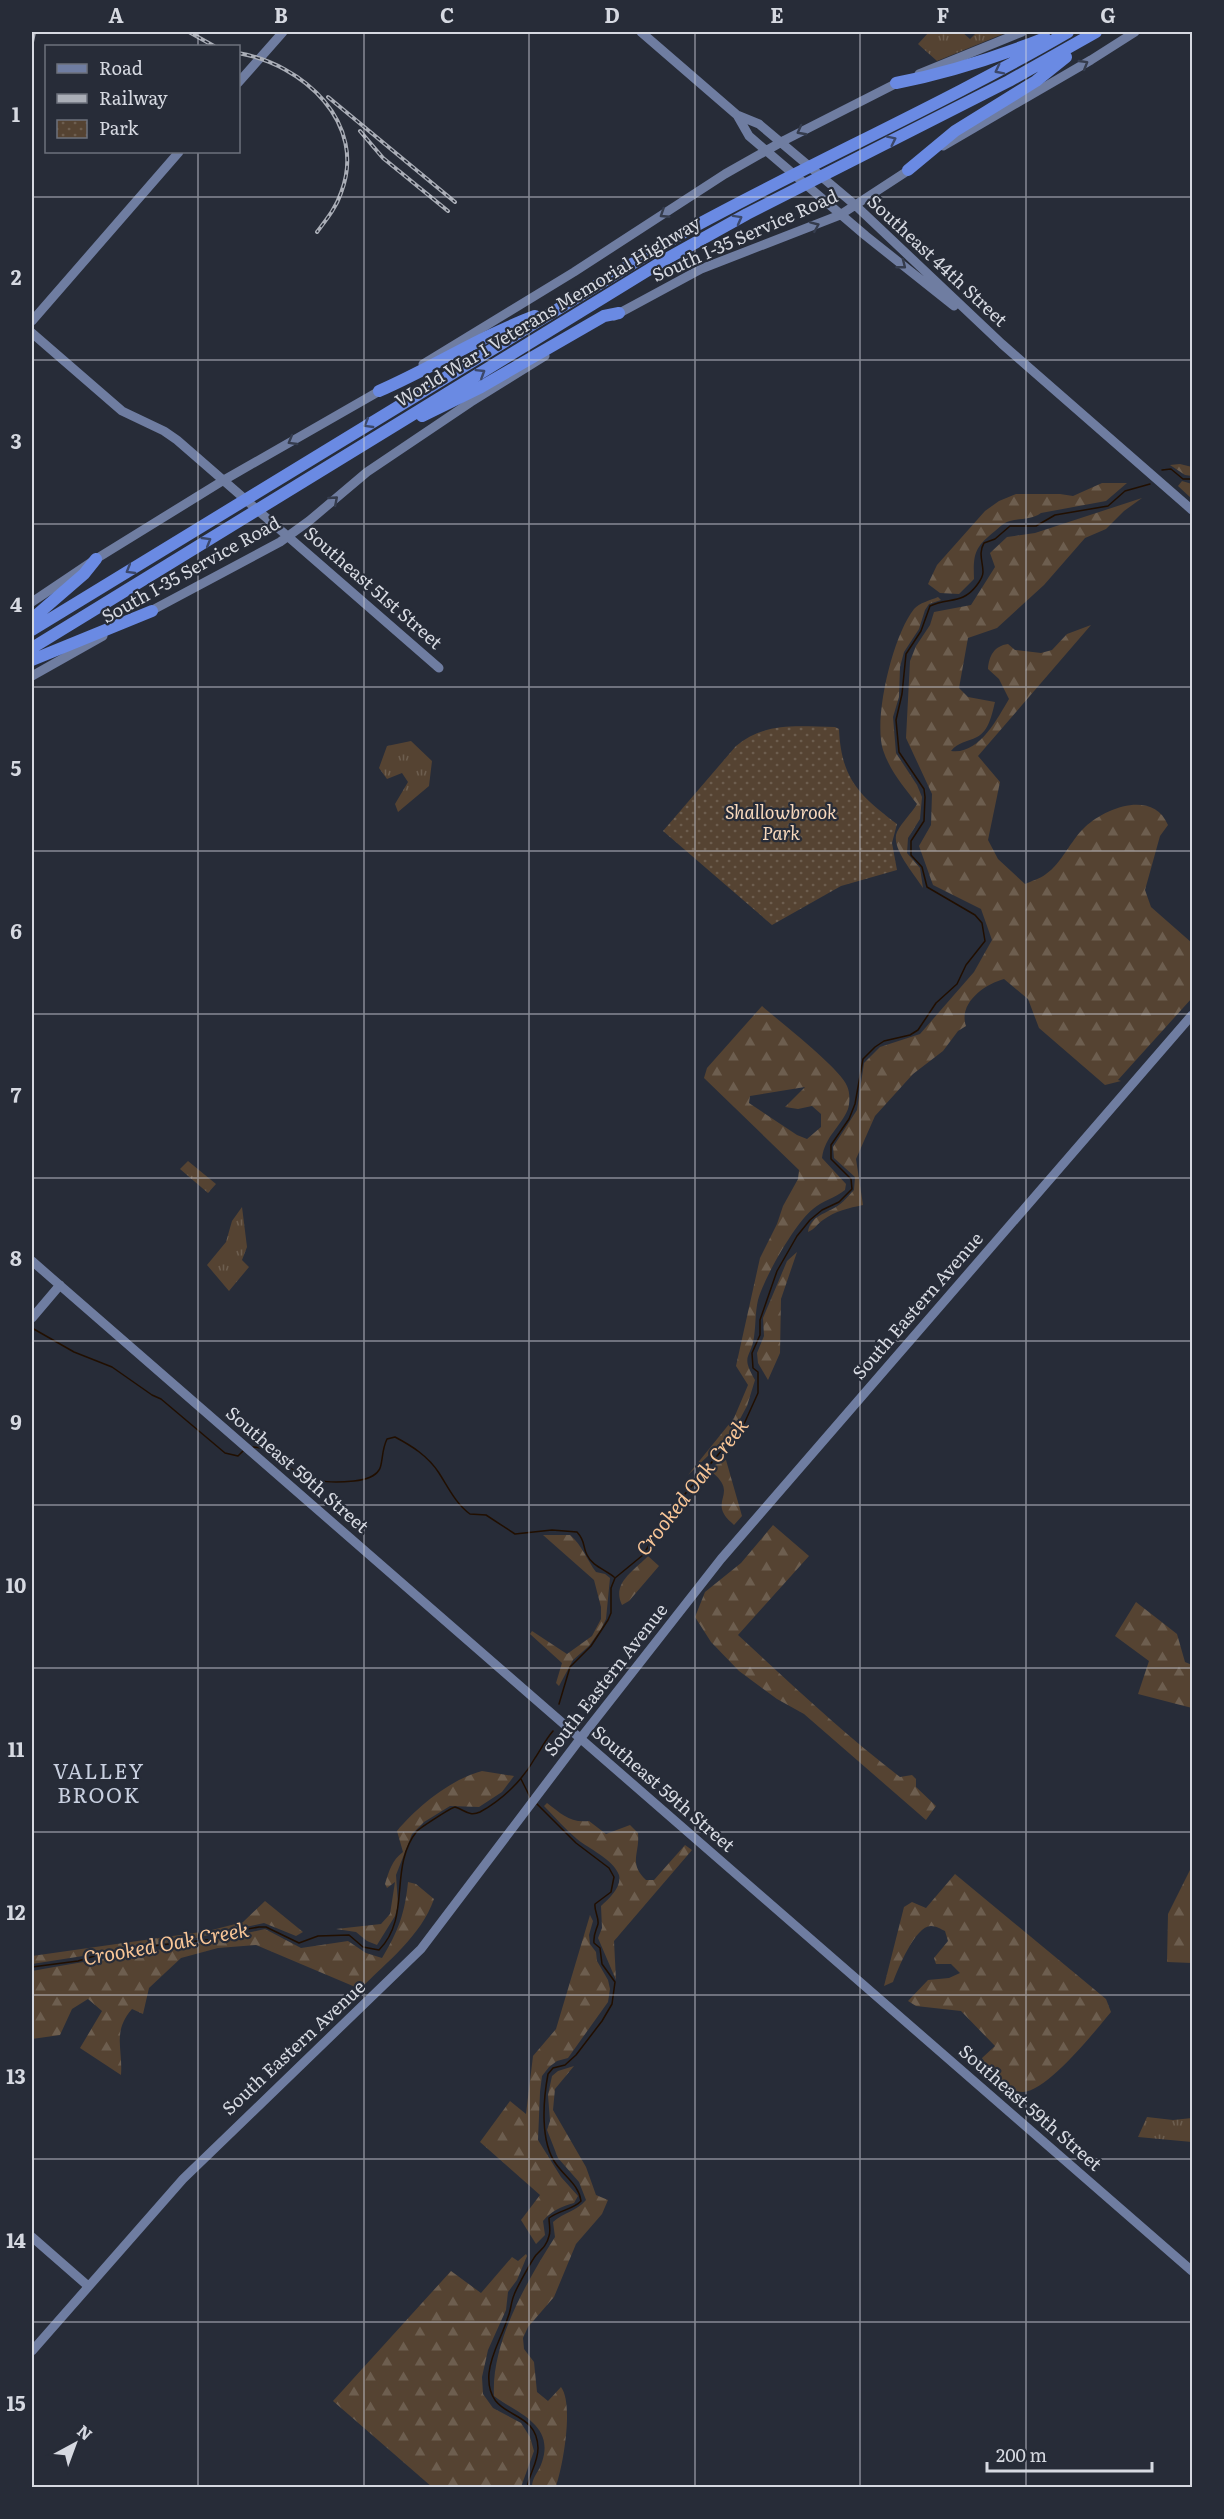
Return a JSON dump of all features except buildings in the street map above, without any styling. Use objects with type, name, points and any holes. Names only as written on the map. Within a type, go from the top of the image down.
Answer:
[{"type":"highway","points":[[896,83],[996,57],[1063,32]]},
{"type":"highway","name":"World War I Veterans Memorial Highway","points":[[32,630],[686,231],[773,184],[1027,56],[1068,32]]},
{"type":"highway","points":[[908,171],[955,131],[1036,81],[1097,32]]},
{"type":"highway","name":"World War I Veterans Memorial Highway","points":[[32,648],[668,258],[785,194],[1010,81],[1097,32]]},
{"type":"highway","points":[[379,391],[423,371],[512,324],[561,306]]},
{"type":"highway","points":[[377,436],[443,407],[604,316],[619,313]]},
{"type":"highway","points":[[32,619],[84,574],[96,559]]},
{"type":"highway","points":[[32,660],[152,611]]},
{"type":"main road","points":[[240,81],[283,32]]},
{"type":"main road","name":"Southeast 44th Street","points":[[641,32],[737,115],[759,124],[854,204],[1002,344],[1192,510]]},
{"type":"main road","points":[[32,602],[96,559],[227,483],[574,272],[766,150],[896,83],[1022,32]]},
{"type":"main road","name":"South I-35 Service Road","points":[[32,676],[288,536],[367,472],[424,433],[619,313],[701,269],[840,215],[941,148],[1135,32]]},
{"type":"main road","name":"Southeast 44th Street","points":[[737,115],[749,136],[840,215],[1002,344]]},
{"type":"main road","points":[[749,136],[753,148],[749,160]]},
{"type":"main road","points":[[32,321],[178,153]]},
{"type":"main road","points":[[868,217],[871,194]]},
{"type":"main road","name":"Southeast 51st Street","points":[[32,333],[122,411],[164,431],[268,518],[439,668]]},
{"type":"main road","name":"South Eastern Avenue","points":[[32,2351],[183,2179],[421,1949],[580,1739],[721,1559],[1192,1015]]},
{"type":"main road","name":"Southeast 59th Street","points":[[32,1261],[1192,2271]]},
{"type":"main road","points":[[32,1318],[60,1285]]},
{"type":"main road","points":[[32,2237],[88,2286]]},
{"type":"green space","points":[[929,32],[962,32],[970,39],[977,32],[1008,32],[937,61],[918,44]]},
{"type":"green space","points":[[1180,464],[1192,467],[1192,476],[1185,475],[1170,465]]},
{"type":"green space","points":[[1182,481],[1192,484],[1192,499],[1178,486]]},
{"type":"green space","points":[[1102,483],[1127,483],[1106,501],[1041,513],[1034,517],[1003,524],[979,546],[974,563],[974,579],[959,594],[940,593],[928,584],[937,565],[985,511],[999,501],[1016,494],[1073,496]]},
{"type":"green space","points":[[1142,498],[1124,511],[1106,529],[1085,538],[1044,585],[997,628],[968,638],[959,688],[968,697],[995,702],[984,731],[951,751],[961,751],[978,742],[993,725],[1009,699],[999,679],[988,669],[991,656],[996,649],[1008,644],[1015,650],[1041,653],[1052,650],[1067,634],[1091,625],[978,756],[1000,782],[988,840],[998,859],[1025,884],[1052,869],[1085,827],[1105,813],[1129,805],[1141,805],[1161,814],[1168,825],[1160,836],[1145,890],[1151,907],[1192,943],[1192,998],[1118,1080],[1121,1081],[1105,1085],[1039,1028],[1028,999],[1004,979],[989,985],[969,1002],[965,1018],[966,1026],[958,1031],[943,1051],[913,1074],[875,1116],[856,1159],[863,1205],[832,1214],[808,1232],[815,1219],[839,1205],[854,1190],[855,1177],[834,1158],[833,1147],[857,1110],[864,1063],[880,1047],[920,1034],[974,972],[992,940],[981,909],[933,885],[919,846],[931,825],[932,794],[906,738],[910,661],[916,646],[930,625],[934,612],[971,605],[995,567],[990,553],[1007,537],[1035,533]]},
{"type":"green space","points":[[938,597],[941,600],[929,604],[925,610],[919,629],[904,652],[900,667],[899,697],[893,717],[896,753],[917,785],[922,797],[920,819],[908,838],[907,853],[920,868],[923,888],[904,861],[897,845],[897,832],[917,804],[886,758],[881,736],[881,718],[892,657],[906,621],[916,607]]},
{"type":"green space","name":"Shallowbrook Park","points":[[783,727],[835,727],[839,729],[844,761],[855,785],[863,795],[897,824],[892,843],[897,870],[841,886],[772,925],[663,831],[736,746],[748,738],[759,732]]},
{"type":"green space","points":[[411,741],[432,761],[429,786],[398,812],[395,804],[408,782],[402,773],[387,779],[379,768],[387,746]]},
{"type":"green space","points":[[762,1006],[834,1068],[847,1086],[848,1109],[829,1138],[822,1158],[846,1184],[845,1190],[817,1206],[806,1216],[789,1238],[773,1265],[761,1290],[757,1305],[753,1344],[747,1361],[755,1380],[747,1406],[733,1432],[688,1475],[734,1418],[748,1385],[736,1366],[760,1258],[783,1206],[798,1179],[799,1170],[704,1078],[707,1068]],"holes":[[[805,1087],[785,1107],[798,1109],[812,1106],[821,1114],[821,1127],[807,1139],[797,1135],[749,1103],[750,1096]]]},
{"type":"green space","points":[[188,1161],[216,1184],[208,1193],[180,1169]]},
{"type":"green space","points":[[242,1207],[247,1247],[242,1260],[249,1267],[229,1291],[207,1265],[226,1242],[232,1221]]},
{"type":"green space","points":[[797,1252],[781,1299],[780,1353],[768,1380],[758,1363],[757,1353],[764,1336],[763,1318],[787,1261]]},
{"type":"green space","points":[[726,1460],[742,1516],[734,1525],[722,1508],[723,1485],[712,1472],[715,1465]]},
{"type":"green space","points":[[773,1525],[809,1556],[738,1635],[818,1708],[900,1777],[912,1775],[916,1779],[916,1787],[936,1806],[926,1820],[804,1714],[777,1699],[739,1671],[711,1642],[695,1617],[705,1592],[741,1563]]},
{"type":"green space","points":[[543,1535],[570,1535],[596,1572],[610,1578],[606,1619],[589,1646],[573,1660],[559,1686],[556,1683],[562,1663],[530,1634],[532,1631],[567,1654],[592,1636],[601,1619],[601,1607],[594,1580]]},
{"type":"green space","points":[[648,1556],[659,1566],[629,1601],[622,1605],[619,1597],[622,1584]]},
{"type":"green space","points":[[1136,1602],[1177,1634],[1185,1662],[1192,1665],[1192,1708],[1138,1694],[1149,1661],[1115,1636]]},
{"type":"green space","points":[[482,1771],[514,1776],[502,1792],[479,1807],[450,1806],[424,1822],[412,1834],[396,1875],[398,1905],[395,1916],[377,1945],[367,1941],[356,1932],[336,1929],[381,1924],[390,1914],[395,1882],[387,1888],[385,1884],[394,1862],[403,1852],[397,1831],[435,1795],[458,1780]]},
{"type":"green space","points":[[547,1803],[571,1819],[589,1821],[606,1834],[630,1825],[638,1833],[636,1863],[646,1880],[654,1880],[685,1845],[692,1850],[614,1941],[616,1980],[598,1938],[602,1928],[601,1906],[617,1888],[619,1875],[612,1864],[564,1827],[544,1806]]},
{"type":"green space","points":[[1192,1866],[1192,1963],[1167,1962],[1168,1914]]},
{"type":"green space","points":[[955,1874],[1106,1999],[1111,2012],[1058,2071],[1033,2089],[1023,2092],[1016,2091],[998,2080],[982,2058],[995,2046],[961,2011],[916,2006],[908,2001],[928,1980],[949,1978],[960,1973],[951,1964],[936,1964],[934,1958],[948,1941],[945,1931],[931,1926],[919,1933],[908,1949],[893,1982],[884,1986],[904,1907],[912,1902],[926,1908]]},
{"type":"green space","points":[[408,1882],[416,1884],[434,1899],[412,1937],[360,1989],[256,1945],[218,1948],[181,1958],[149,1988],[143,2014],[132,2009],[120,2033],[121,2075],[80,2048],[102,2011],[88,1999],[72,2009],[60,2035],[32,2039],[32,1971],[178,1947],[265,1929],[301,1948],[348,1941],[366,1953],[382,1958],[400,1922]]},
{"type":"green space","points":[[265,1901],[303,1932],[296,1936],[264,1923],[191,1939],[32,1964],[32,1956],[208,1931],[243,1922]]},
{"type":"green space","points":[[590,1915],[593,1921],[589,1935],[590,1944],[608,1980],[610,1989],[608,2002],[568,2058],[557,2061],[542,2076],[540,2092],[538,2140],[561,2177],[578,2196],[574,2203],[557,2209],[543,2221],[545,2235],[536,2244],[521,2220],[540,2195],[480,2142],[510,2101],[526,2114],[533,2056],[556,2029]]},
{"type":"green space","points":[[574,2066],[555,2089],[553,2110],[586,2167],[596,2195],[608,2200],[602,2214],[576,2244],[554,2297],[528,2327],[523,2338],[524,2349],[534,2362],[537,2392],[548,2401],[561,2387],[567,2407],[564,2450],[556,2486],[532,2487],[545,2449],[543,2438],[531,2421],[494,2396],[495,2375],[498,2355],[513,2313],[533,2273],[555,2237],[553,2222],[586,2200],[579,2182],[558,2158],[547,2130],[550,2121],[548,2095],[552,2076],[558,2071]]},
{"type":"green space","points":[[1147,2117],[1173,2120],[1192,2118],[1192,2142],[1138,2137]]},
{"type":"green space","points":[[526,2254],[517,2280],[508,2292],[506,2310],[488,2350],[482,2377],[483,2394],[493,2408],[521,2423],[530,2437],[534,2451],[521,2487],[432,2487],[333,2401],[451,2271],[481,2293],[512,2257],[518,2261]]},
{"type":"waterway","name":"Crooked Oak Creek","points":[[1162,470],[1171,469],[1183,479],[1192,479]]},
{"type":"waterway","name":"Crooked Oak Creek","points":[[559,1704],[570,1667],[591,1646],[608,1620],[611,1613],[611,1588],[615,1578],[643,1555],[669,1513],[744,1424],[758,1393],[758,1372],[753,1368],[752,1353],[760,1335],[760,1320],[777,1271],[797,1236],[810,1220],[822,1210],[839,1202],[852,1189],[851,1179],[831,1159],[831,1145],[849,1119],[855,1104],[863,1059],[884,1041],[910,1035],[918,1030],[936,1003],[957,984],[966,965],[985,941],[982,923],[975,915],[927,887],[922,867],[911,855],[911,841],[924,821],[925,797],[924,789],[899,752],[896,720],[902,694],[906,654],[921,631],[930,606],[961,598],[979,582],[983,574],[981,554],[984,543],[995,539],[1010,526],[1036,526],[1055,515],[1108,506],[1125,491],[1150,484]]},
{"type":"waterway","points":[[32,1328],[74,1352],[112,1367],[161,1399],[225,1453],[238,1456],[243,1451]]},
{"type":"waterway","points":[[253,1447],[272,1453],[294,1471],[307,1477],[327,1482],[347,1482],[365,1479],[377,1473],[387,1439],[395,1437],[430,1461],[456,1500],[470,1514],[486,1515],[515,1534],[552,1530],[577,1532],[582,1538],[589,1559],[614,1577]]},
{"type":"waterway","name":"Crooked Oak Creek","points":[[32,1967],[78,1961],[98,1955],[152,1946],[215,1939],[225,1933],[259,1927],[266,1927],[299,1943],[318,1936],[349,1935],[363,1947],[379,1950],[389,1937],[395,1923],[403,1860],[408,1845],[417,1831],[455,1807],[476,1813],[496,1802],[524,1774],[553,1731]]},
{"type":"waterway","points":[[521,1779],[531,1799]]},
{"type":"waterway","points":[[527,2488],[538,2453],[535,2434],[529,2425],[495,2400],[490,2389],[490,2366],[515,2292],[534,2258],[548,2239],[549,2218],[581,2201],[575,2186],[556,2164],[547,2144],[544,2121],[546,2085],[548,2074],[553,2068],[565,2065],[576,2055],[602,2021],[612,2004],[615,1982],[602,1964],[600,1948],[594,1943],[598,1924],[595,1904],[611,1892],[614,1877],[609,1868],[576,1843],[537,1804]]},
{"type":"railway","points":[[32,42],[34,32]]},
{"type":"railway","points":[[189,32],[212,45]]},
{"type":"railway","points":[[240,54],[262,59],[306,84],[324,101],[337,121],[345,143],[347,167],[339,198],[317,232]]},
{"type":"railway","points":[[328,97],[455,202]]},
{"type":"railway","points":[[360,131],[383,158],[448,211]]},
{"type":"district","name":"VALLEY BROOK","points":[[99,1784]]}]
